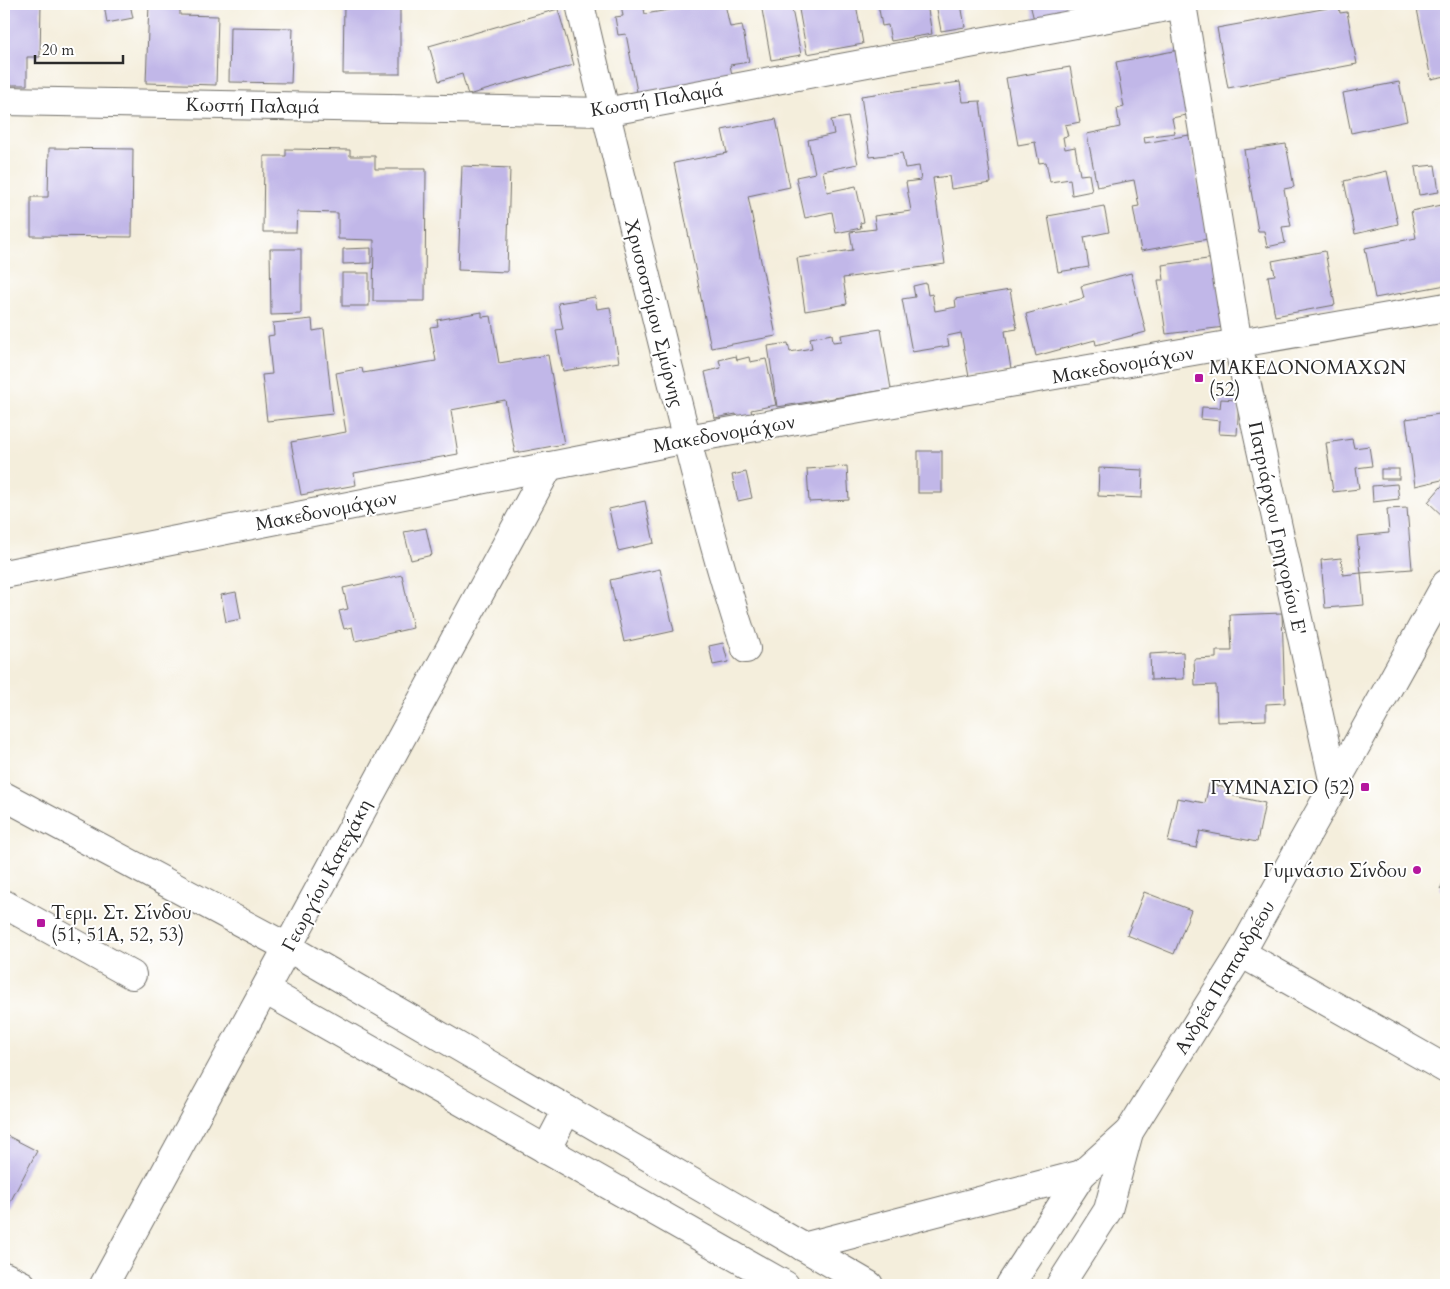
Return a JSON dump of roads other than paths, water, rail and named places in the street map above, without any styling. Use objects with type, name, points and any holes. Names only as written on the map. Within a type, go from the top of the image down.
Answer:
[{"type":"street","name":"Χρυσοστόμου Σμύρνης","points":[[580,4],[605,112],[687,439],[729,598],[746,649]]},
{"type":"street","name":"Κωστή Παλαμά","points":[[4,101],[605,112],[1182,4]]},
{"type":"street","name":"Πατριάρχου Γρηγορίου Ε'","points":[[1182,4],[1238,344],[1334,784]]},
{"type":"street","name":"Μακεδονομάχων","points":[[4,574],[687,439],[1446,307]]},
{"type":"street","name":"Γεωργίου Κατεχάκη","points":[[104,1285],[549,466]]},
{"type":"street","name":"Ανδρέα Παπανδρέου","points":[[1010,1285],[1082,1174],[1129,1132],[1241,953],[1334,784],[1438,620],[1446,584]]},
{"type":"street","points":[[4,796],[287,947],[869,1285]]},
{"type":"street","points":[[4,904],[132,975]]},
{"type":"street","points":[[1241,953],[1446,1070]]},
{"type":"street","points":[[265,990],[782,1284]]},
{"type":"street","points":[[546,1150],[567,1110]]},
{"type":"street","name":"Ανδρέα Παπανδρέου","points":[[1060,1285],[1108,1210],[1129,1132]]},
{"type":"street","points":[[803,1247],[1082,1174]]},
{"type":"street","points":[[4,1276],[22,1285]]},
{"type":"place","name":"ΜΑΚΕΔΟΝΟΜΑΧΩΝ (52)","points":[[1199,378]]},
{"type":"place","name":"ΓΥΜΝΑΣΙΟ (52)","points":[[1365,787]]},
{"type":"place","name":"Γυμνάσιο Σίνδου","points":[[1417,870]]},
{"type":"place","name":"Τερμ. Στ. Σίνδου (51, 51Α, 52, 53)","points":[[41,923]]}]
